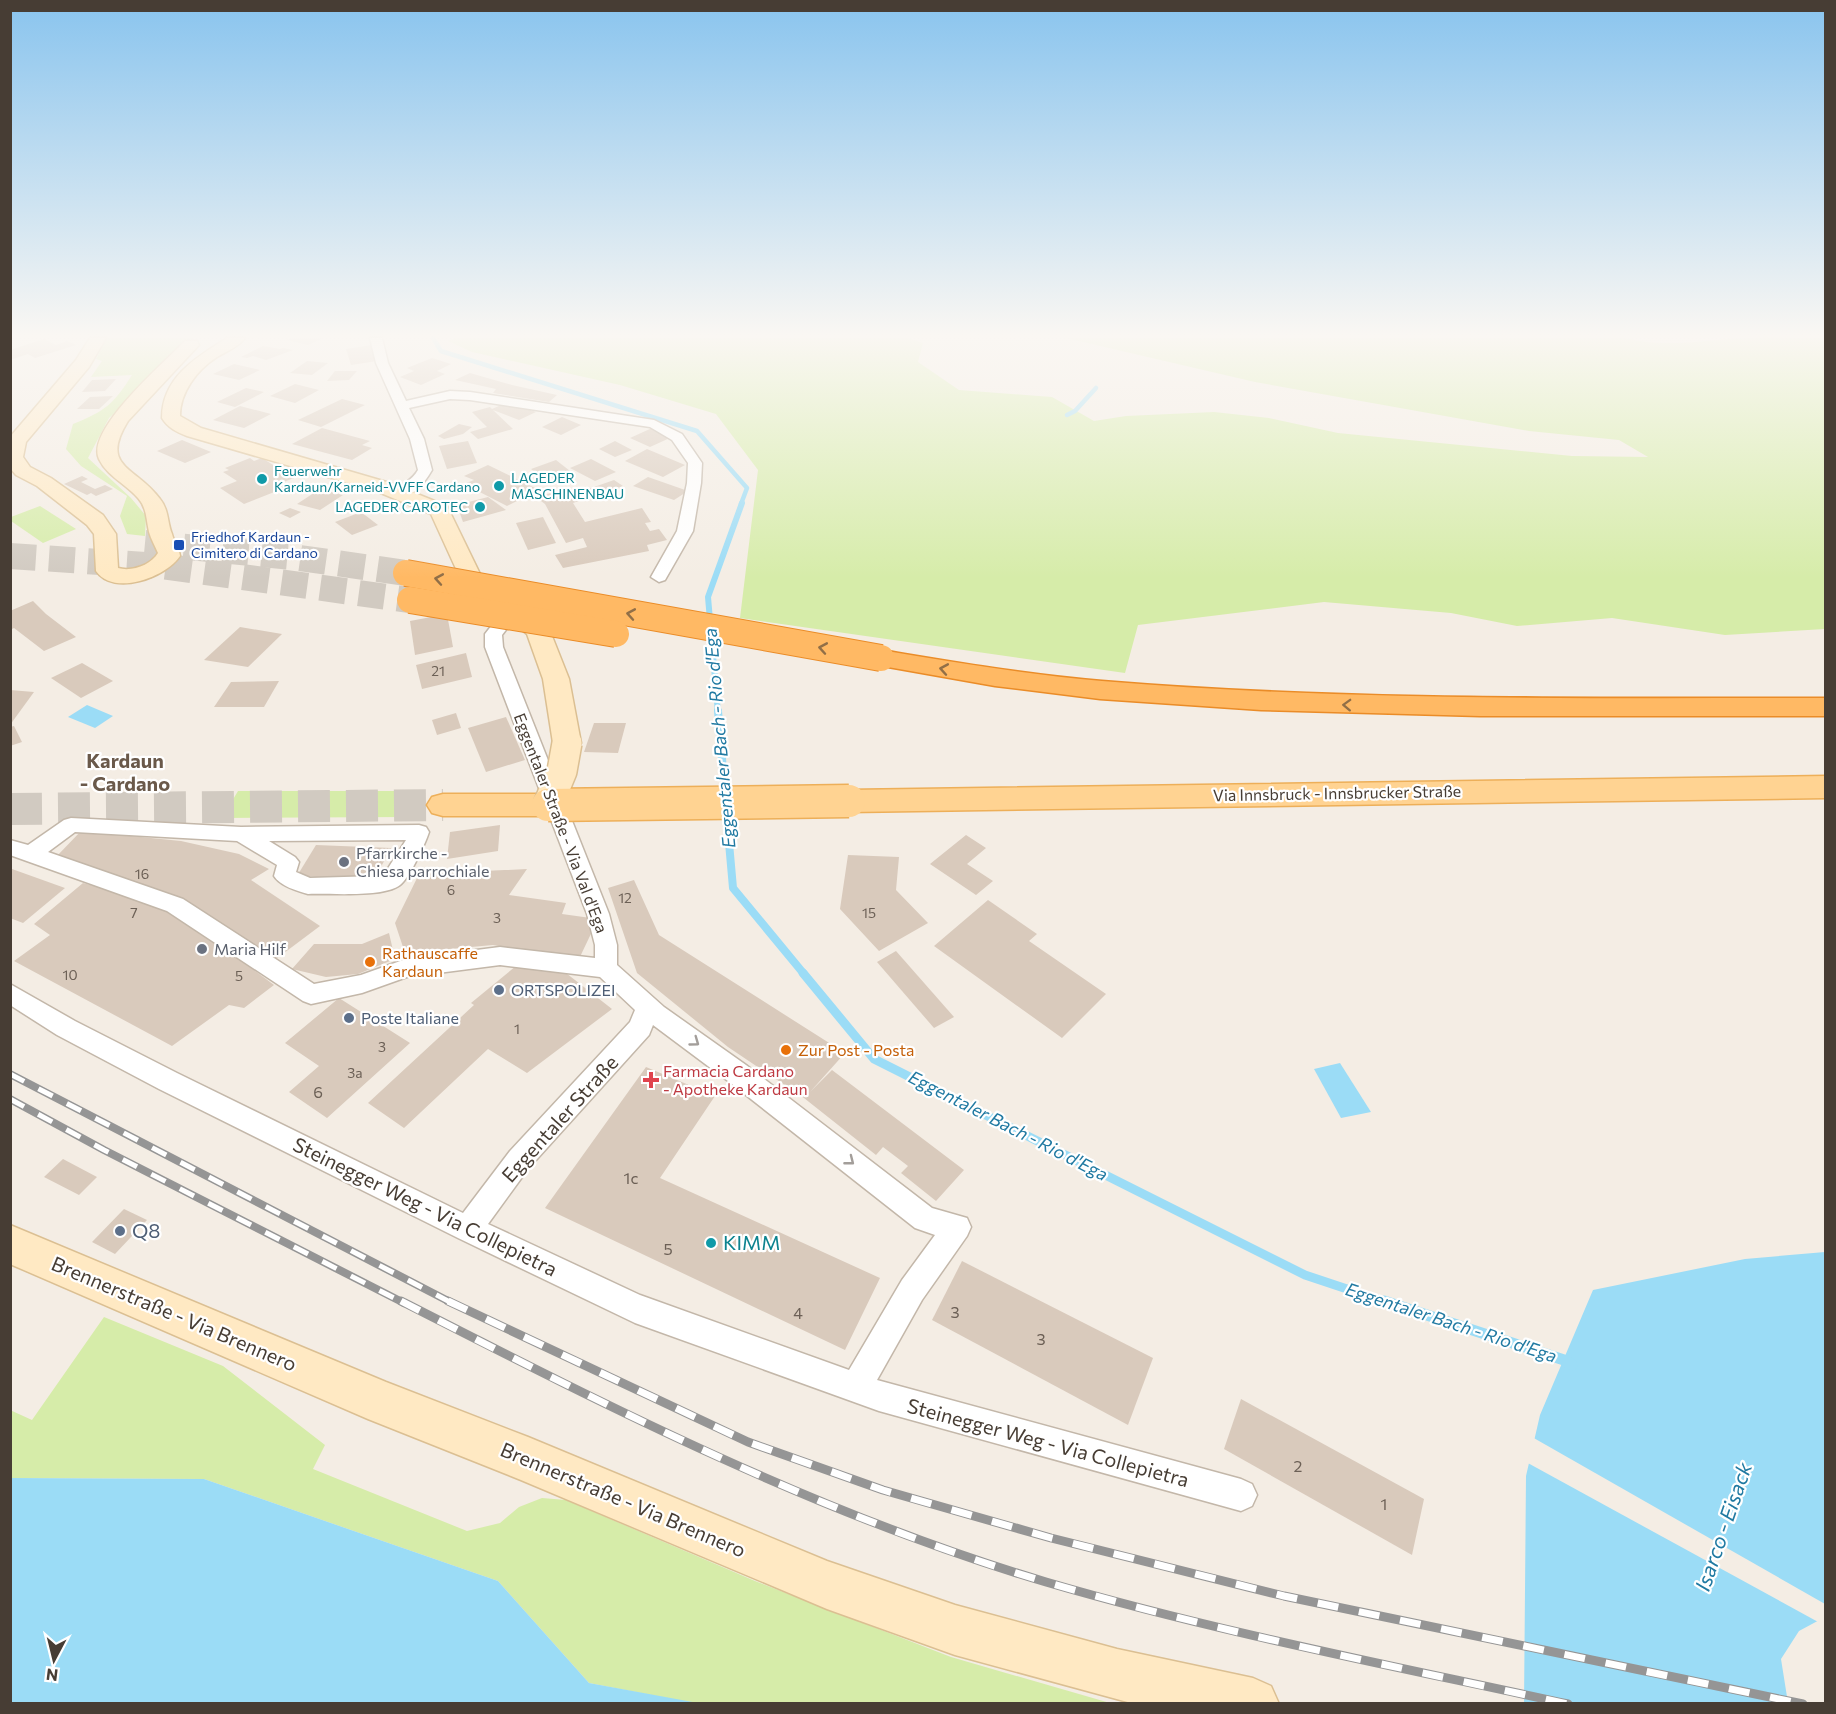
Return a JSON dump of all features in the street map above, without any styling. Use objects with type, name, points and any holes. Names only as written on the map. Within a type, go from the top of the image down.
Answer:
[{"type":"highway","points":[[406,573],[883,669],[988,695],[1125,710],[1281,722],[1383,725],[1826,725]]},
{"type":"highway","points":[[410,600],[883,669],[995,677],[1100,690],[1261,701],[1445,707],[1826,707]]},
{"type":"main road","name":"Via Innsbruck - Innsbrucker Straße","points":[[443,804],[639,806],[1826,787]]},
{"type":"street","points":[[36,418],[17,441],[13,457],[17,465],[95,520],[105,534],[107,571],[113,575],[134,575],[146,572],[164,562],[169,556],[169,551],[160,533],[153,502],[108,461],[106,446],[113,428],[121,418]]},
{"type":"street","points":[[171,418],[194,432],[401,493],[440,510],[470,577],[538,632],[546,647],[556,679],[567,743],[562,771],[548,805]]},
{"type":"street","points":[[401,493],[419,481],[425,470],[417,439],[407,418]]},
{"type":"street","points":[[614,418],[654,424],[677,437],[695,463],[694,483],[685,531],[659,577]]},
{"type":"street","name":"Eggentaler Straße - Via Val d'Ega","points":[[513,610],[493,634],[494,647],[598,914],[606,945],[606,969]]},
{"type":"street","points":[[20,851],[71,825],[241,834],[419,832],[414,847],[393,879],[380,884],[308,886],[285,876],[288,862],[241,834]]},
{"type":"street","points":[[20,851],[175,905],[311,994],[362,984],[406,968],[500,956],[606,969],[648,1007],[925,1219],[957,1227],[912,1290],[856,1388]]},
{"type":"street","name":"Steinegger Weg - Via Collepietra","points":[[10,993],[66,1028],[468,1229],[635,1308],[879,1396],[1242,1495]]},
{"type":"street","name":"Eggentaler Straße","points":[[468,1229],[519,1160],[640,1028],[648,1007]]},
{"type":"street","name":"Brennerstraße - Via Brennero","points":[[10,1244],[384,1403],[528,1460],[827,1585],[955,1630],[1117,1674],[1253,1704]]},
{"type":"green space","points":[[86,418],[109,418],[88,458],[131,498],[146,516],[145,536],[127,534],[120,516],[127,496],[81,466],[66,449],[73,424]]},
{"type":"green space","points":[[719,418],[1089,418],[1094,421],[1113,418],[1269,418],[1338,433],[1572,456],[1648,457],[1619,440],[1529,431],[1456,418],[1825,418],[1825,629],[1725,635],[1612,618],[1517,626],[1451,613],[1324,602],[1138,625],[1125,673],[740,618],[758,470]]},
{"type":"green space","points":[[40,506],[76,529],[43,543],[11,521],[11,517]]},
{"type":"green space","points":[[238,791],[421,791],[409,817],[222,818]]},
{"type":"green space","points":[[104,1317],[223,1366],[325,1445],[313,1469],[467,1531],[500,1523],[519,1507],[542,1498],[566,1500],[755,1581],[951,1657],[1110,1703],[698,1704],[589,1683],[498,1581],[204,1479],[11,1478],[10,1410],[32,1420]]},
{"type":"water","points":[[87,705],[113,716],[95,728],[68,717]]},
{"type":"water","points":[[1340,1063],[1371,1112],[1341,1118],[1314,1069]]},
{"type":"water","name":"Isarco - Eisack","points":[[1825,1252],[1825,1617],[1799,1631],[1781,1659],[1788,1703],[1524,1704],[1526,1476],[1540,1415],[1593,1290],[1745,1259]]},
{"type":"water","points":[[11,1478],[204,1479],[498,1581],[589,1683],[698,1703],[11,1703]]},
{"type":"pier","points":[[1532,1437],[1825,1604],[1826,1620],[1820,1623],[1526,1462]]},
{"type":"building","points":[[217,418],[263,418],[244,428],[213,420]]},
{"type":"building","points":[[302,418],[339,418],[321,427],[298,420]]},
{"type":"building","points":[[478,418],[501,418],[513,429],[478,439],[470,432],[487,427]]},
{"type":"building","points":[[560,418],[581,425],[561,435],[542,427]]},
{"type":"building","points":[[459,424],[472,427],[463,434],[444,439],[438,436]]},
{"type":"building","points":[[322,428],[370,441],[362,445],[372,448],[352,460],[292,444]]},
{"type":"building","points":[[652,428],[672,437],[650,447],[630,438]]},
{"type":"building","points":[[182,440],[211,452],[185,463],[157,451]]},
{"type":"building","points":[[468,441],[477,463],[447,469],[439,446]]},
{"type":"building","points":[[615,441],[632,450],[615,457],[599,449]]},
{"type":"building","points":[[647,449],[685,465],[663,477],[625,461]]},
{"type":"building","name":"Feuerwehr Kardaun/Karneid-VVFF Cardano","points":[[250,458],[254,461],[262,458],[294,478],[281,483],[287,487],[244,504],[220,488],[237,481],[223,472],[229,470],[225,468]]},
{"type":"building","points":[[591,459],[616,472],[595,481],[570,468]]},
{"type":"building","points":[[556,460],[570,471],[545,480],[531,469]]},
{"type":"building","name":"LAGEDER MASCHINENBAU","points":[[488,465],[535,488],[527,492],[527,496],[507,506],[464,484],[474,480],[464,476]]},
{"type":"building","points":[[82,476],[88,479],[81,482],[95,489],[105,485],[113,489],[96,496],[91,493],[87,495],[64,484]]},
{"type":"building","points":[[648,477],[688,491],[674,500],[633,486]]},
{"type":"building","points":[[614,480],[623,486],[573,503],[585,522],[642,508],[651,522],[645,523],[650,531],[659,529],[667,540],[647,545],[649,551],[563,568],[555,555],[587,547],[583,538],[566,543],[545,504],[537,498],[567,487],[577,493]]},
{"type":"building","points":[[320,489],[343,495],[320,510],[297,504]]},
{"type":"building","name":"LAGEDER CAROTEC","points":[[488,497],[506,510],[463,522],[457,505]]},
{"type":"building","points":[[290,508],[301,512],[290,518],[279,513]]},
{"type":"building","points":[[361,512],[378,525],[352,535],[335,522]]},
{"type":"building","points":[[543,517],[556,543],[528,550],[516,523]]},
{"type":"building","points":[[33,601],[76,637],[44,651],[14,628],[10,630],[10,611]]},
{"type":"building","points":[[447,614],[453,647],[415,655],[410,621]]},
{"type":"building","points":[[240,627],[282,634],[248,667],[204,660]]},
{"type":"building","points":[[466,653],[472,677],[422,689],[416,665]]},
{"type":"building","points":[[82,663],[113,681],[81,698],[51,678]]},
{"type":"building","points":[[279,681],[264,707],[214,707],[231,682]]},
{"type":"building","points":[[10,690],[34,692],[10,725]]},
{"type":"building","points":[[456,713],[461,728],[437,735],[432,720]]},
{"type":"building","points":[[506,717],[525,760],[486,772],[468,728]]},
{"type":"building","points":[[594,723],[626,723],[618,753],[584,752]]},
{"type":"building","points":[[14,726],[22,742],[10,746],[10,727]]},
{"type":"building","points":[[500,825],[498,851],[447,859],[450,832]]},
{"type":"building","points":[[81,831],[181,841],[239,854],[269,869],[251,880],[320,926],[276,959],[190,905],[56,857]]},
{"type":"building","points":[[966,835],[986,848],[967,864],[993,881],[976,895],[930,864]]},
{"type":"building","name":"Pfarrkirche - Chiesa parrochiale","points":[[316,845],[391,848],[374,880],[297,876]]},
{"type":"building","points":[[848,855],[899,857],[896,890],[928,923],[879,951],[840,909]]},
{"type":"building","points":[[12,869],[65,888],[23,923],[10,918]]},
{"type":"building","points":[[527,869],[509,895],[566,903],[562,914],[598,919],[578,961],[493,945],[405,953],[395,923],[419,874]]},
{"type":"building","points":[[634,880],[659,935],[845,1053],[810,1092],[832,1070],[964,1170],[936,1201],[901,1173],[908,1166],[883,1147],[876,1155],[804,1098],[728,1047],[637,973],[608,888]]},
{"type":"building","points":[[83,883],[169,906],[274,985],[244,1008],[229,1005],[172,1046],[14,961],[50,935],[34,924]]},
{"type":"building","points":[[988,900],[1037,934],[1029,941],[1106,994],[1062,1038],[934,946]]},
{"type":"building","points":[[389,933],[395,959],[358,974],[326,977],[292,969],[314,944],[362,944]]},
{"type":"building","points":[[896,951],[954,1017],[934,1028],[877,962]]},
{"type":"building","points":[[516,966],[566,973],[612,1009],[527,1073],[488,1049],[404,1128],[368,1103],[474,1005],[471,1003]]},
{"type":"building","points":[[339,998],[410,1043],[327,1118],[289,1092],[319,1066],[285,1043]]},
{"type":"building","name":"KIMM","points":[[646,1067],[715,1096],[660,1178],[880,1278],[845,1350],[545,1208]]},
{"type":"building","points":[[63,1159],[97,1177],[79,1195],[44,1177]]},
{"type":"building","name":"Q8","points":[[124,1209],[147,1220],[115,1254],[92,1242]]},
{"type":"building","points":[[962,1261],[1153,1358],[1128,1425],[932,1320]]},
{"type":"building","points":[[1241,1399],[1424,1499],[1412,1555],[1224,1449]]},
{"type":"waterway","name":"Eggentaler Bach - Rio d'Ega","points":[[655,418],[697,431],[747,488],[741,504]]},
{"type":"waterway","name":"Eggentaler Bach - Rio d'Ega","points":[[718,713],[708,597],[742,503]]},
{"type":"waterway","name":"Eggentaler Bach - Rio d'Ega","points":[[718,711],[725,794]]},
{"type":"waterway","name":"Eggentaler Bach - Rio d'Ega","points":[[726,809],[733,888],[804,974]]},
{"type":"waterway","name":"Eggentaler Bach - Rio d'Ega","points":[[803,973],[874,1059],[1305,1275],[1389,1303]]},
{"type":"waterway","name":"Eggentaler Bach - Rio d'Ega","points":[[1384,1301],[1564,1360],[1572,1365]]},
{"type":"tunnel","points":[[145,543],[293,557],[406,573]]},
{"type":"tunnel","points":[[10,556],[161,566],[410,600]]},
{"type":"tunnel","points":[[10,809],[443,805]]},
{"type":"railway","points":[[10,1074],[450,1302]]},
{"type":"railway","points":[[10,1099],[104,1150],[404,1303]]},
{"type":"railway","points":[[401,1301],[637,1419],[717,1456],[797,1492],[962,1555],[1046,1582],[1175,1617],[1306,1648],[1568,1704]]},
{"type":"railway","points":[[450,1302],[748,1442],[883,1490],[1051,1538],[1284,1596],[1803,1704]]},
{"type":"place","name":"Feuerwehr Kardaun/Karneid-VVFF Cardano","points":[[262,479]]},
{"type":"place","name":"LAGEDER MASCHINENBAU","points":[[499,486]]},
{"type":"place","name":"LAGEDER CAROTEC","points":[[480,507]]},
{"type":"place","name":"Friedhof Kardaun - Cimitero di Cardano","points":[[179,545]]},
{"type":"place","name":"Pfarrkirche - Chiesa parrochiale","points":[[344,862]]},
{"type":"place","name":"Maria Hilf","points":[[202,949]]},
{"type":"place","name":"Rathauscaffe Kardaun","points":[[370,962]]},
{"type":"place","name":"ORTSPOLIZEI","points":[[499,990]]},
{"type":"place","name":"Poste Italiane","points":[[349,1018]]},
{"type":"place","name":"Zur Post - Posta","points":[[786,1050]]},
{"type":"place","name":"Farmacia Cardano - Apotheke Kardaun","points":[[651,1080]]},
{"type":"place","name":"Q8","points":[[120,1231]]},
{"type":"place","name":"KIMM","points":[[711,1243]]},
{"type":"district","name":"Kardaun - Cardano","points":[[125,772]]}]
